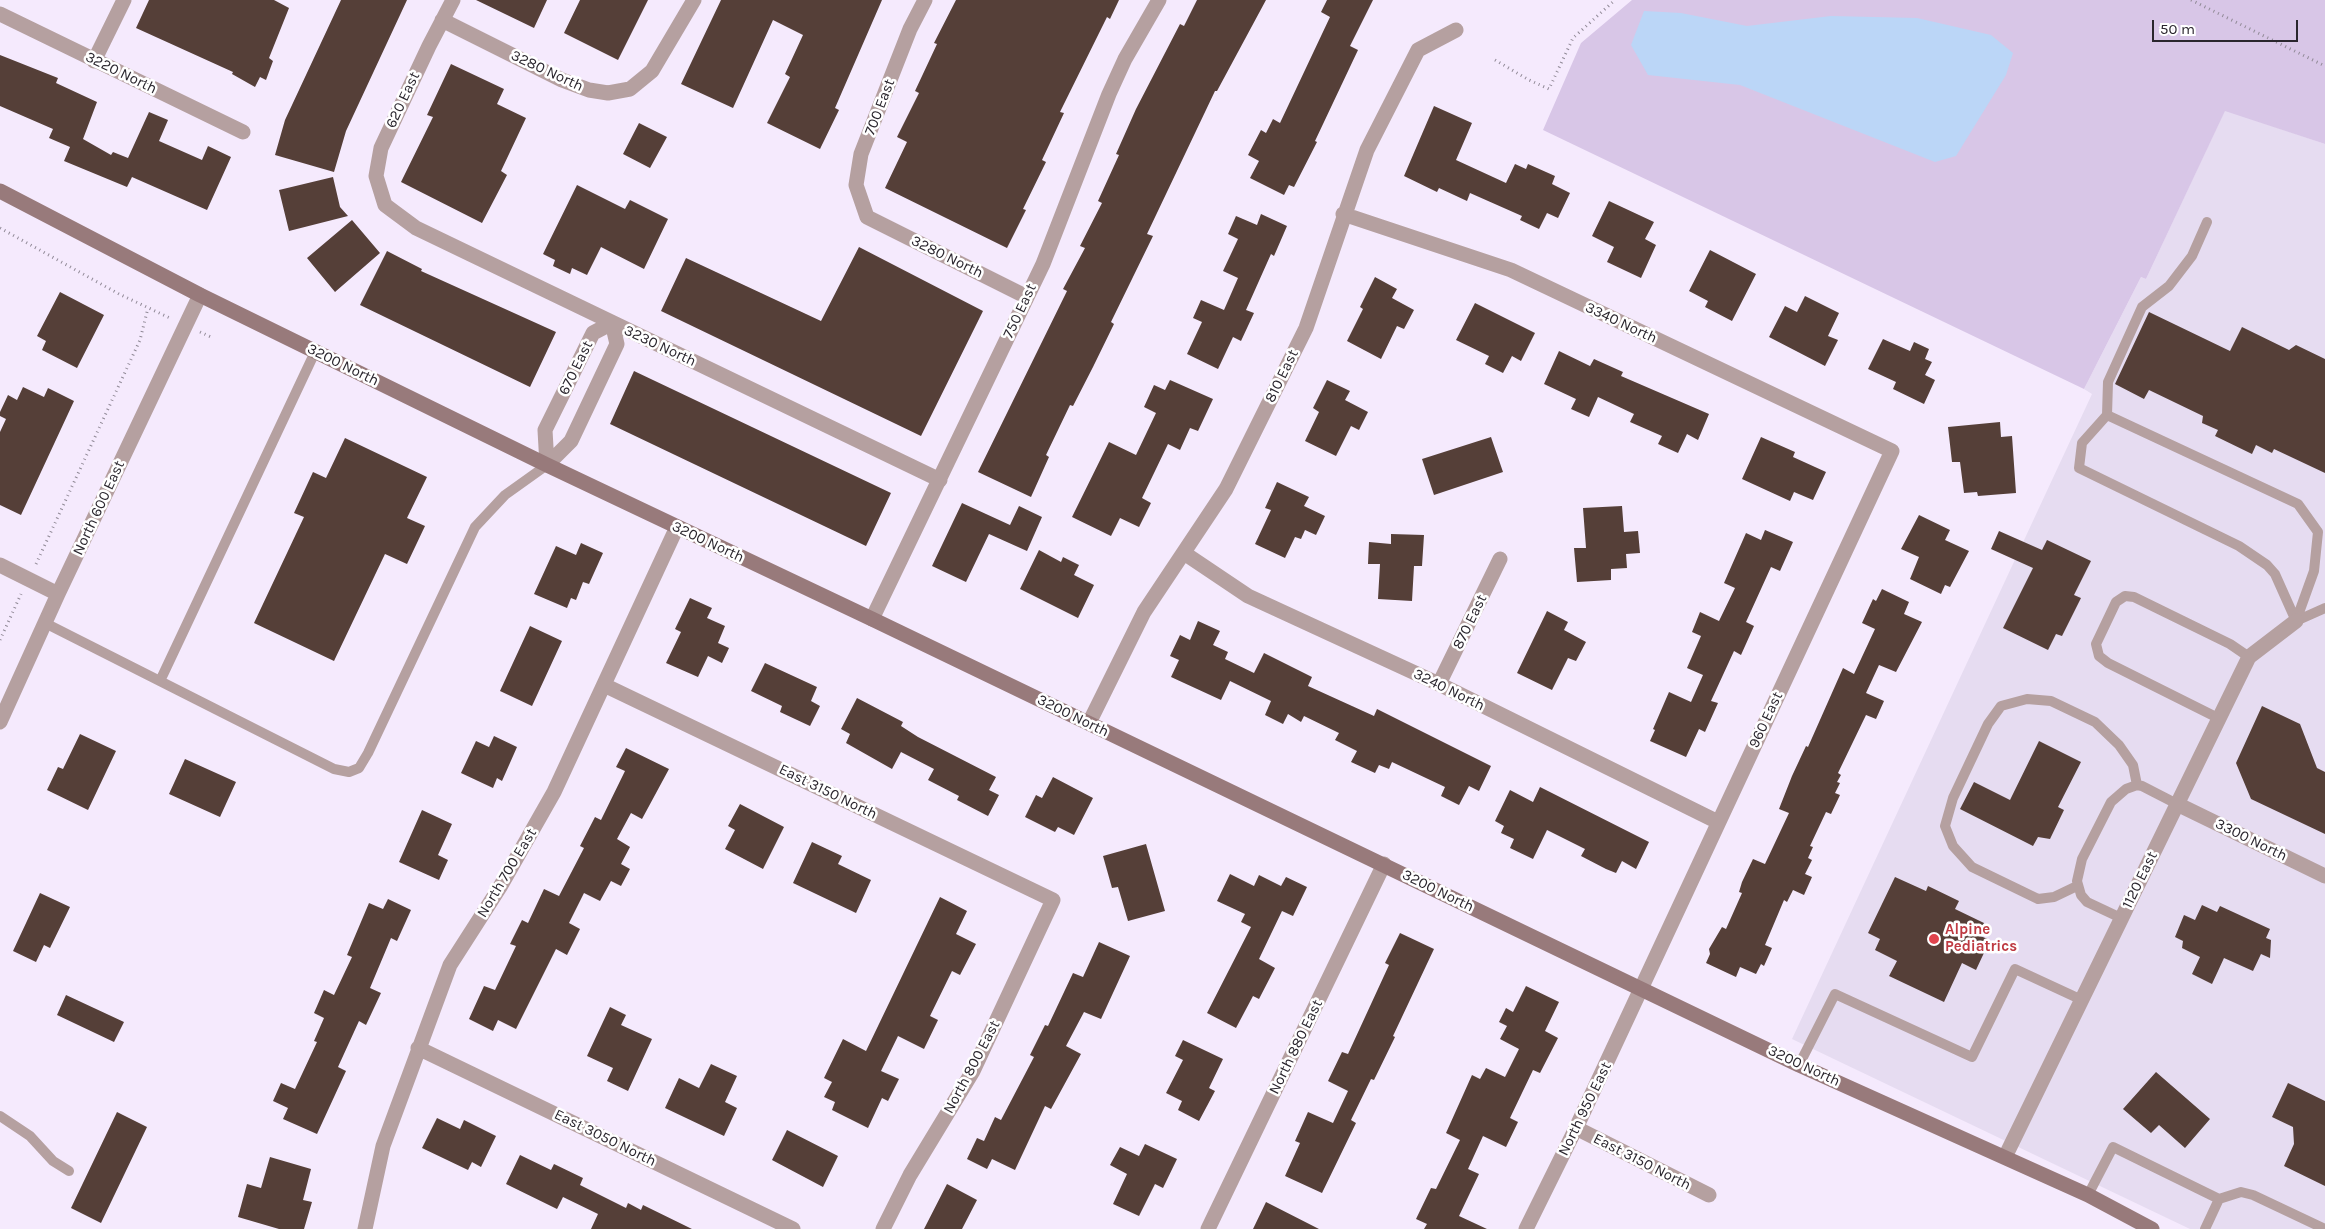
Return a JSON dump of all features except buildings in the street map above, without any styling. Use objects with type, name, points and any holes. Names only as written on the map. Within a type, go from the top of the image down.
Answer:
[{"type":"street","points":[[94,60],[124,0]]},
{"type":"street","name":"620 East","points":[[385,205],[376,176],[381,148],[453,0]]},
{"type":"street","name":"3280 North","points":[[442,20],[562,80],[589,90],[608,93],[630,89],[652,71],[694,0]]},
{"type":"street","name":"700 East","points":[[868,217],[856,185],[861,154],[910,29],[925,0]]},
{"type":"street","name":"750 East","points":[[872,618],[940,480],[1042,264],[1109,94],[1125,60],[1159,0]]},
{"type":"street","name":"3220 North","points":[[0,14],[242,132]]},
{"type":"street","name":"810 East","points":[[1089,723],[1144,612],[1226,489],[1306,328],[1344,214],[1368,150],[1418,50],[1456,30]]},
{"type":"street","name":"3200 North","points":[[0,191],[200,295],[546,465],[872,618],[1799,1065],[2088,1194],[2152,1229]]},
{"type":"street","name":"3230 North","points":[[385,205],[416,228],[940,480]]},
{"type":"street","name":"3340 North","points":[[1344,214],[1510,270],[1892,451]]},
{"type":"street","name":"3280 North","points":[[868,217],[1027,297]]},
{"type":"street","name":"North 600 East","points":[[0,722],[58,594],[200,295]]},
{"type":"street","name":"670 East","points":[[612,323],[617,344],[571,441],[546,465],[545,430],[593,333],[612,323]]},
{"type":"street","name":"960 East","points":[[1642,989],[1892,451]]},
{"type":"street","name":"North 700 East","points":[[364,1229],[383,1146],[450,965],[500,887],[554,792],[677,527]]},
{"type":"street","name":"3240 North","points":[[1184,553],[1248,596],[1440,684],[1718,822]]},
{"type":"street","name":"870 East","points":[[1440,684],[1500,559]]},
{"type":"street","points":[[0,565],[58,594]]},
{"type":"street","name":"1120 East","points":[[2005,1157],[2249,657],[2296,621]]},
{"type":"street","name":"East 3150 North","points":[[604,685],[1053,900]]},
{"type":"street","name":"3300 North","points":[[2177,804],[2325,876]]},
{"type":"street","name":"North 880 East","points":[[1208,1229],[1384,864]]},
{"type":"street","name":"North 800 East","points":[[883,1229],[910,1175],[973,1071],[1053,900]]},
{"type":"street","name":"North 950 East","points":[[1526,1229],[1642,989]]},
{"type":"street","name":"East 3050 North","points":[[418,1048],[793,1229]]},
{"type":"street","name":"East 3150 North","points":[[1576,1128],[1709,1195]]},
{"type":"lane","points":[[2207,222],[2192,256],[2169,286],[2142,307],[2108,382],[2107,415],[2082,443],[2079,468],[2239,546],[2260,560],[2275,574],[2296,621]]},
{"type":"lane","points":[[160,681],[315,352]]},
{"type":"lane","points":[[2107,415],[2298,504],[2318,532],[2314,571],[2296,621]]},
{"type":"lane","points":[[45,623],[334,769],[349,772],[359,768],[368,753],[475,527],[505,495],[546,465]]},
{"type":"lane","points":[[2218,718],[2108,663],[2099,656],[2096,644],[2116,602],[2125,596],[2134,597],[2230,644],[2249,657]]},
{"type":"lane","points":[[2296,621],[2325,608]]},
{"type":"lane","points":[[2077,886],[2054,897],[2038,900],[1972,867],[1953,846],[1945,826],[1953,798],[1988,724],[2001,706],[2027,699],[2052,700],[2095,722],[2120,745],[2132,765],[2137,785]]},
{"type":"lane","points":[[2121,918],[2087,902],[2081,895],[2077,886],[2078,870],[2082,859],[2111,802],[2126,789],[2137,785],[2155,791],[2177,804]]},
{"type":"lane","points":[[1799,1065],[1835,994],[1972,1057],[2015,969],[2082,1000]]},
{"type":"lane","points":[[0,1116],[30,1136],[53,1161],[69,1171]]},
{"type":"lane","points":[[2088,1194],[2113,1147],[2219,1199],[2241,1192],[2253,1195],[2325,1229]]},
{"type":"lane","points":[[2204,1229],[2219,1199]]},
{"type":"path","points":[[1496,60],[1529,80],[1549,89],[1573,38],[1615,0]]},
{"type":"path","points":[[2192,0],[2325,66]]},
{"type":"path","points":[[0,228],[148,308],[140,340],[38,559]]},
{"type":"path","points":[[0,640],[18,602]]},
{"type":"shaded area","points":[[1632,0],[2325,0],[2325,144],[2225,111],[2146,279],[2141,277],[2084,389],[1543,130],[1581,43]]},
{"type":"shaded area","points":[[2225,110],[2325,144],[2325,1229],[2190,1229],[1792,1039],[2092,394],[2084,389],[2141,277],[2146,279]]},
{"type":"water","points":[[1644,11],[1681,13],[1747,26],[1831,16],[1917,18],[1991,35],[2013,53],[2006,75],[1956,156],[1935,162],[1740,85],[1648,75],[1631,45]]},
{"type":"place","name":"Alpine Pediatrics","points":[[1934,939]]}]
